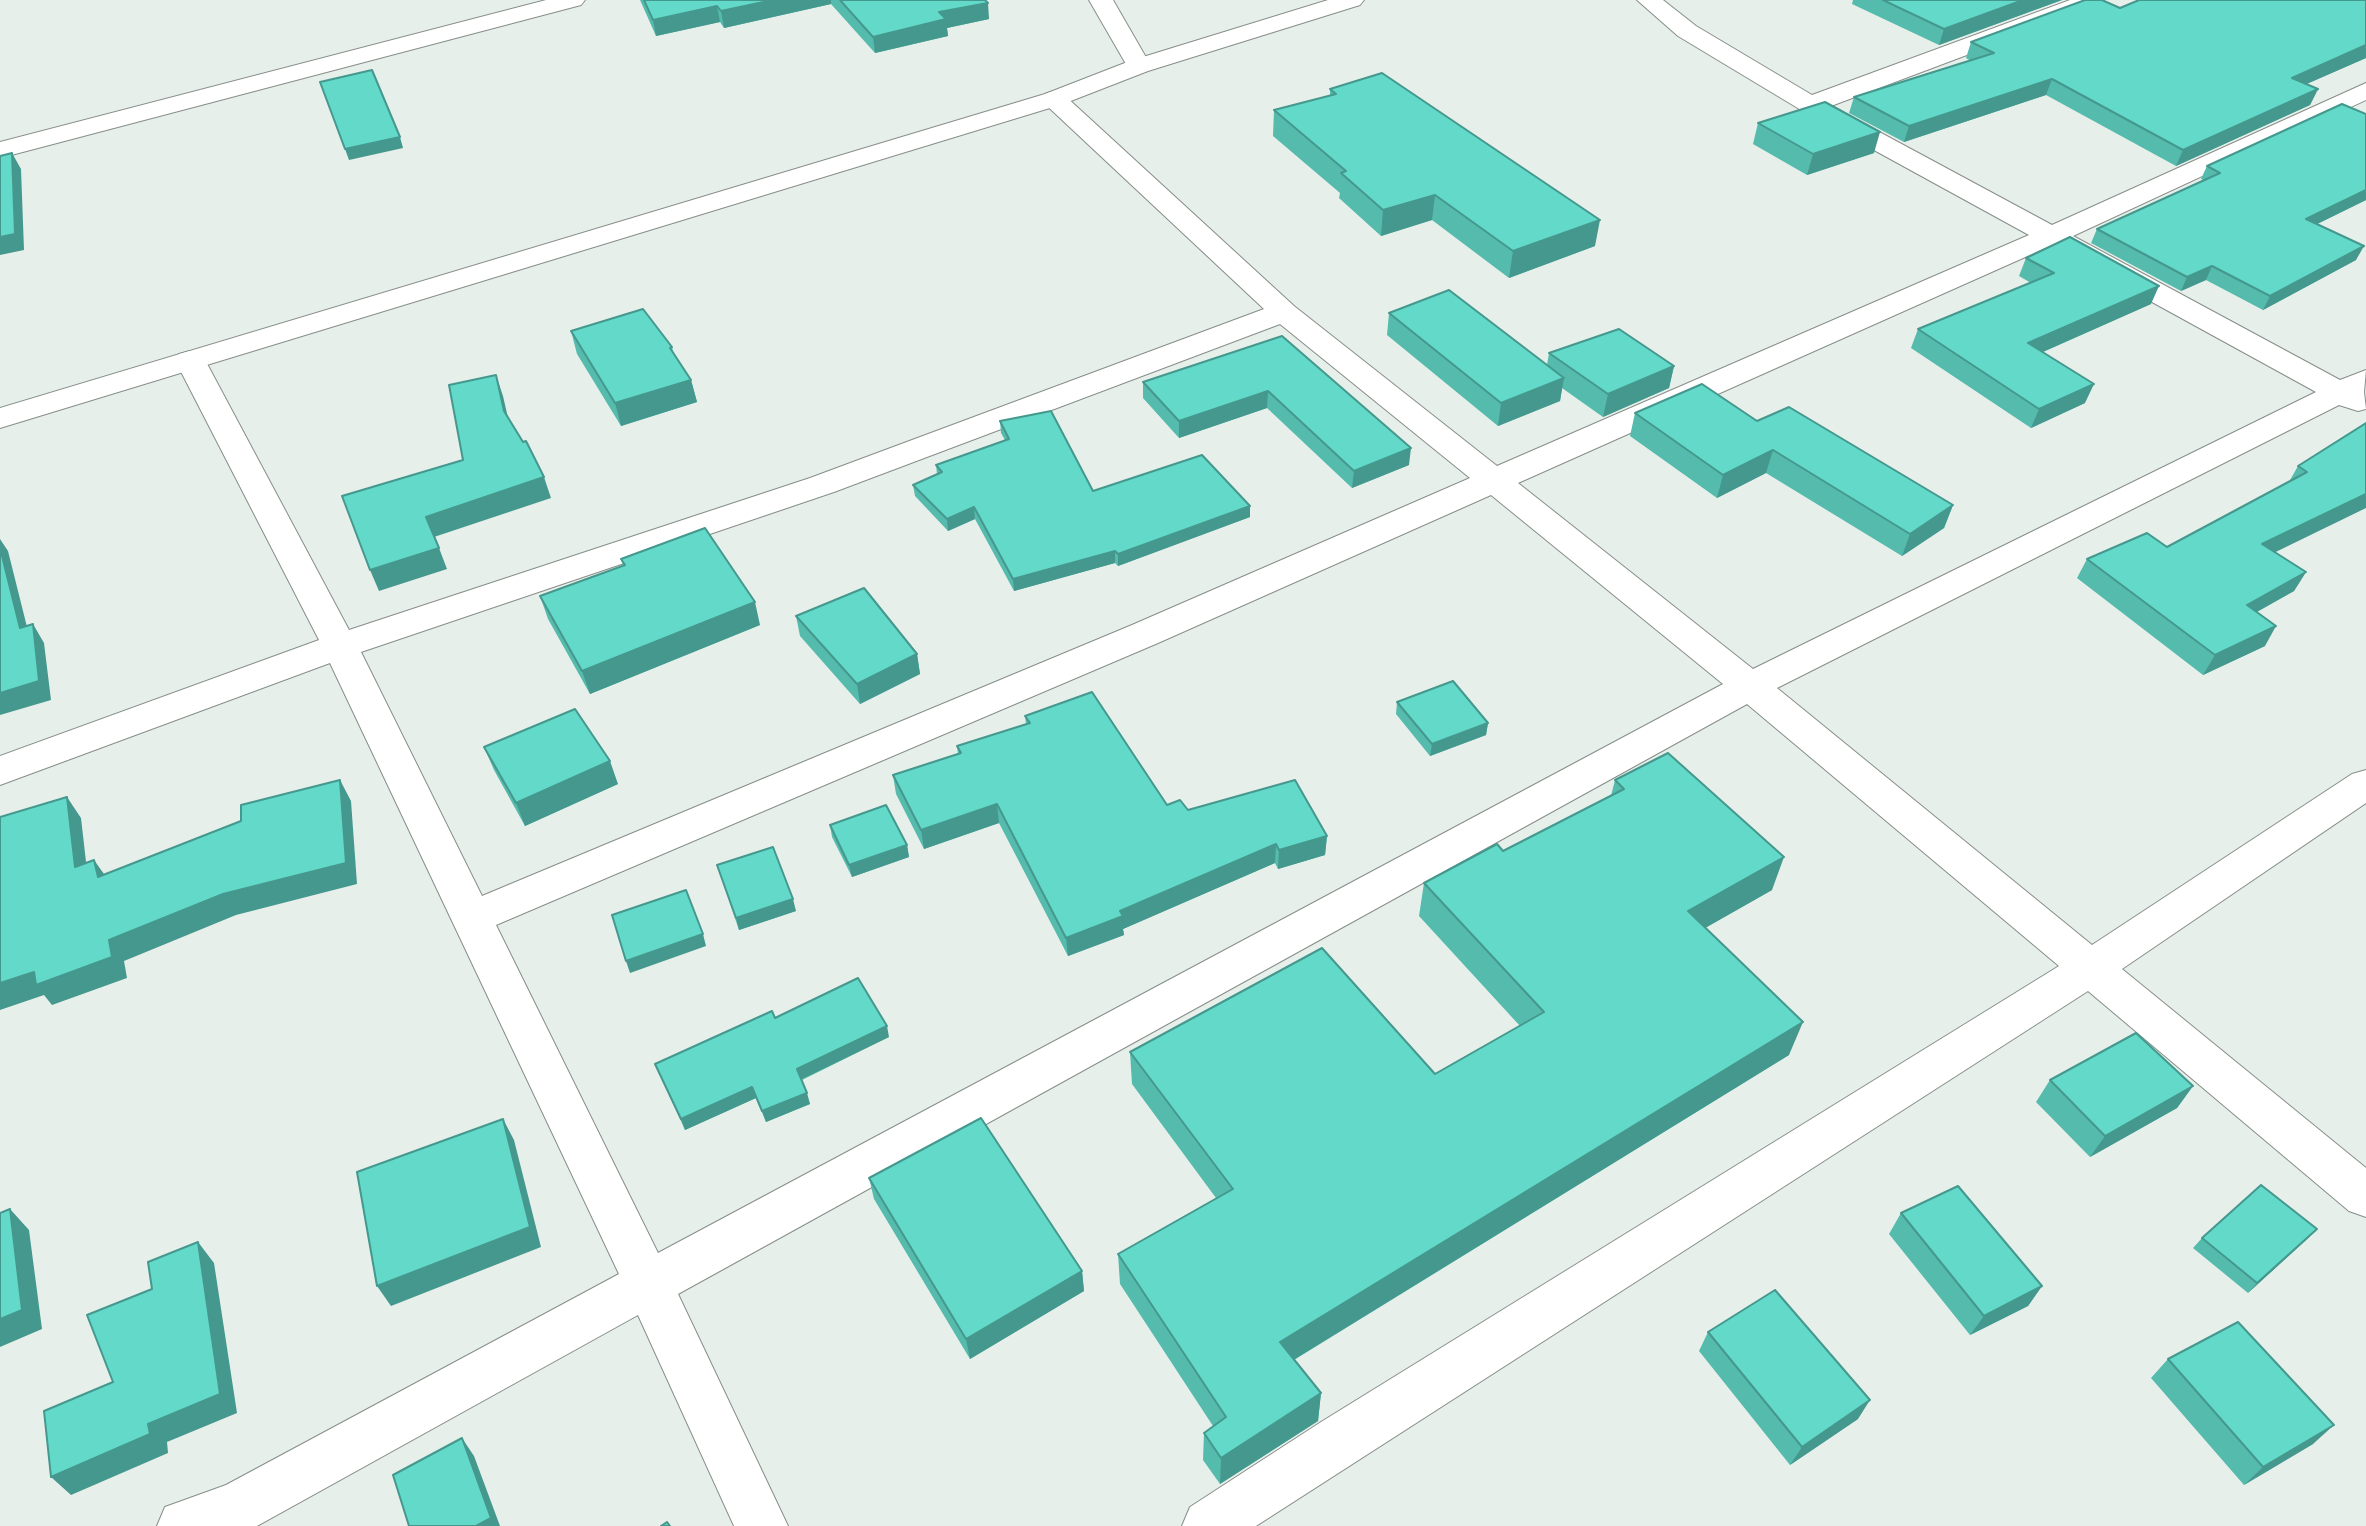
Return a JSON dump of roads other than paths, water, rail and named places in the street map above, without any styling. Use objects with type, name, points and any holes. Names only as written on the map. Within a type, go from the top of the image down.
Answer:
[{"type":"street","points":[[0,150],[573,0]]},
{"type":"street","points":[[1101,0],[1139,66]]},
{"type":"street","points":[[0,418],[1054,99],[1139,66],[1352,0]]},
{"type":"street","points":[[1649,0],[1688,31],[1810,105],[2358,393]]},
{"type":"street","points":[[1810,105],[2092,0]]},
{"type":"street","points":[[471,918],[1145,634],[1492,479],[2054,234],[2366,91]]},
{"type":"street","points":[[1054,99],[1284,312],[1750,686],[2366,1196]]},
{"type":"street","points":[[0,771],[340,646],[822,485],[1284,312]]},
{"type":"street","points":[[190,360],[340,646],[648,1283],[761,1526]]},
{"type":"street","points":[[184,1526],[238,1507],[1750,686],[2358,393]]},
{"type":"street","points":[[1209,1526],[1339,1440],[2090,968],[2366,784]]}]
